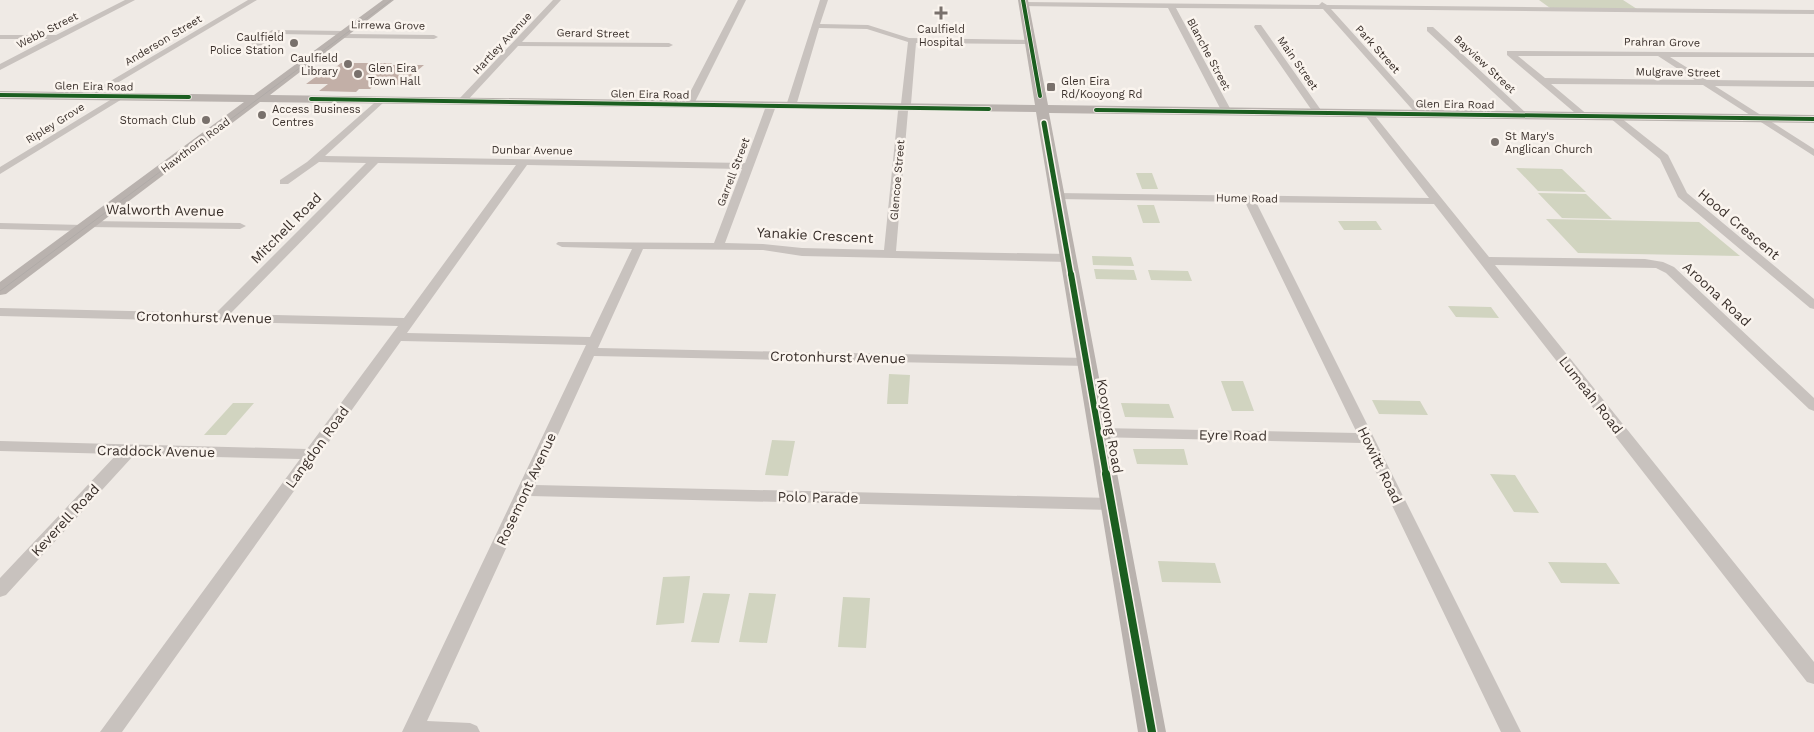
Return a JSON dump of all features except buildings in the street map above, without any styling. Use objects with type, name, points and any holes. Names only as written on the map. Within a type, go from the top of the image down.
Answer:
[{"type":"main road","name":"Hawthorn Road","points":[[0,290],[389,0]]},
{"type":"main road","name":"Kooyong Road","points":[[1023,2],[1152,732]]},
{"type":"main road","name":"Glen Eira Road","points":[[0,95],[1814,119]]},
{"type":"street","name":"Webb Street","points":[[0,67],[131,0]]},
{"type":"street","name":"Anderson Street","points":[[92,96],[252,0]]},
{"type":"street","name":"Hartley Avenue","points":[[462,101],[558,0]]},
{"type":"street","points":[[689,104],[742,0]]},
{"type":"street","points":[[791,106],[824,0]]},
{"type":"street","name":"Park Street","points":[[1318,0],[1421,114]]},
{"type":"street","points":[[1023,2],[1141,3],[1171,6],[1220,3],[1324,7],[1814,12]]},
{"type":"street","name":"Blanche Street","points":[[1171,6],[1227,112]]},
{"type":"street","points":[[816,26],[868,27],[912,41],[1030,42]]},
{"type":"street","name":"Main Street","points":[[1258,27],[1318,113]]},
{"type":"street","name":"Bayview Street","points":[[1430,29],[1523,115]]},
{"type":"street","name":"Lirrewa Grove","points":[[247,51],[275,32],[434,37]]},
{"type":"street","points":[[0,37],[58,37]]},
{"type":"street","name":"Glencoe Street","points":[[890,254],[912,41]]},
{"type":"street","name":"Gerard Street","points":[[516,44],[669,45]]},
{"type":"street","name":"Prahran Grove","points":[[1542,82],[1510,53],[1813,56]]},
{"type":"street","points":[[1659,54],[1814,153]]},
{"type":"street","points":[[1542,82],[1584,116]]},
{"type":"street","name":"Mulgrave Street","points":[[1542,82],[1814,84]]},
{"type":"street","name":"Ripley Grove","points":[[0,171],[123,96]]},
{"type":"street","points":[[284,182],[316,159],[381,100]]},
{"type":"street","name":"Garrell Street","points":[[718,247],[771,106]]},
{"type":"street","name":"Lumeah Road","points":[[1368,114],[1814,676]]},
{"type":"street","name":"Hood Crescent","points":[[1613,116],[1664,157],[1682,195],[1814,305]]},
{"type":"street","name":"Dunbar Avenue","points":[[316,159],[748,166]]},
{"type":"street","name":"Mitchell Road","points":[[219,318],[375,160]]},
{"type":"street","name":"Langdon Road","points":[[110,732],[524,162]]},
{"type":"street","name":"Hume Road","points":[[1057,196],[1436,201]]},
{"type":"street","name":"Howitt Road","points":[[1249,198],[1511,732]]},
{"type":"street","points":[[0,226],[86,226]]},
{"type":"street","name":"Walworth Avenue","points":[[86,226],[240,226]]},
{"type":"street","name":"Yanakie Crescent","points":[[562,244],[763,247],[802,252],[1068,258]]},
{"type":"street","name":"Rosemont Avenue","points":[[413,731],[640,245]]},
{"type":"street","name":"Aroona Road","points":[[1484,261],[1645,263],[1664,267],[1670,270],[1814,406]]},
{"type":"street","name":"Crotonhurst Avenue","points":[[0,312],[408,322]]},
{"type":"street","name":"Crotonhurst Avenue","points":[[397,337],[593,346],[1086,362]]},
{"type":"street","name":"Eyre Road","points":[[1098,433],[1366,438]]},
{"type":"street","name":"Craddock Avenue","points":[[0,446],[129,451],[312,454]]},
{"type":"street","name":"Keverell Road","points":[[0,590],[129,451]]},
{"type":"street","name":"Polo Parade","points":[[526,490],[1111,504]]},
{"type":"street","points":[[413,731],[470,732]]},
{"type":"green space","points":[[1539,0],[1623,0],[1637,9],[1550,8]]},
{"type":"green space","points":[[1516,168],[1562,169],[1586,192],[1538,191]]},
{"type":"green space","points":[[1136,173],[1152,173],[1158,189],[1142,189]]},
{"type":"green space","points":[[1538,193],[1586,194],[1612,219],[1562,218]]},
{"type":"green space","points":[[1137,205],[1154,205],[1160,223],[1143,223]]},
{"type":"green space","points":[[1546,219],[1699,222],[1740,256],[1578,253]]},
{"type":"green space","points":[[1338,221],[1376,221],[1382,230],[1344,230]]},
{"type":"green space","points":[[1092,256],[1131,257],[1134,266],[1093,265]]},
{"type":"green space","points":[[1094,269],[1134,270],[1137,280],[1096,279]]},
{"type":"green space","points":[[1148,270],[1188,271],[1192,281],[1151,280]]},
{"type":"green space","points":[[1448,306],[1491,307],[1499,318],[1456,317]]},
{"type":"green space","points":[[889,374],[910,375],[908,404],[887,404]]},
{"type":"green space","points":[[1221,381],[1243,381],[1254,411],[1232,411]]},
{"type":"green space","points":[[1372,400],[1420,401],[1428,415],[1379,414]]},
{"type":"green space","points":[[233,403],[254,403],[226,435],[204,435]]},
{"type":"green space","points":[[1121,403],[1169,404],[1174,418],[1125,417]]},
{"type":"green space","points":[[772,440],[795,441],[788,476],[765,475]]},
{"type":"green space","points":[[1133,449],[1184,449],[1188,465],[1137,464]]},
{"type":"green space","points":[[1490,474],[1515,475],[1539,513],[1514,512]]},
{"type":"green space","points":[[1158,561],[1215,563],[1221,583],[1162,582]]},
{"type":"green space","points":[[1548,562],[1606,563],[1620,584],[1561,583]]},
{"type":"green space","points":[[690,576],[684,623],[656,625],[663,577]]},
{"type":"green space","points":[[703,593],[730,594],[719,643],[691,642]]},
{"type":"green space","points":[[749,593],[776,594],[767,643],[739,642]]},
{"type":"green space","points":[[843,597],[870,598],[866,648],[838,647]]},
{"type":"tram line","points":[[0,291],[391,0]]},
{"type":"cycle path","points":[[1023,0],[1040,96]]},
{"type":"cycle path","points":[[0,95],[189,97]]},
{"type":"cycle path","points":[[311,99],[989,109]]},
{"type":"cycle path","points":[[1096,110],[1814,119]]},
{"type":"cycle path","points":[[1044,123],[1152,732]]},
{"type":"place","name":"Caulfield Hospital","points":[[941,13]]},
{"type":"place","name":"Caulfield Police Station","points":[[294,43]]},
{"type":"place","name":"Caulfield Library","points":[[348,64]]},
{"type":"place","name":"Glen Eira Town Hall","points":[[358,74]]},
{"type":"place","name":"Glen Eira Rd/Kooyong Rd","points":[[1051,87]]},
{"type":"place","name":"Access Business Centres","points":[[262,115]]},
{"type":"place","name":"Stomach Club","points":[[206,120]]},
{"type":"place","name":"St Mary's Anglican Church","points":[[1495,142]]}]
